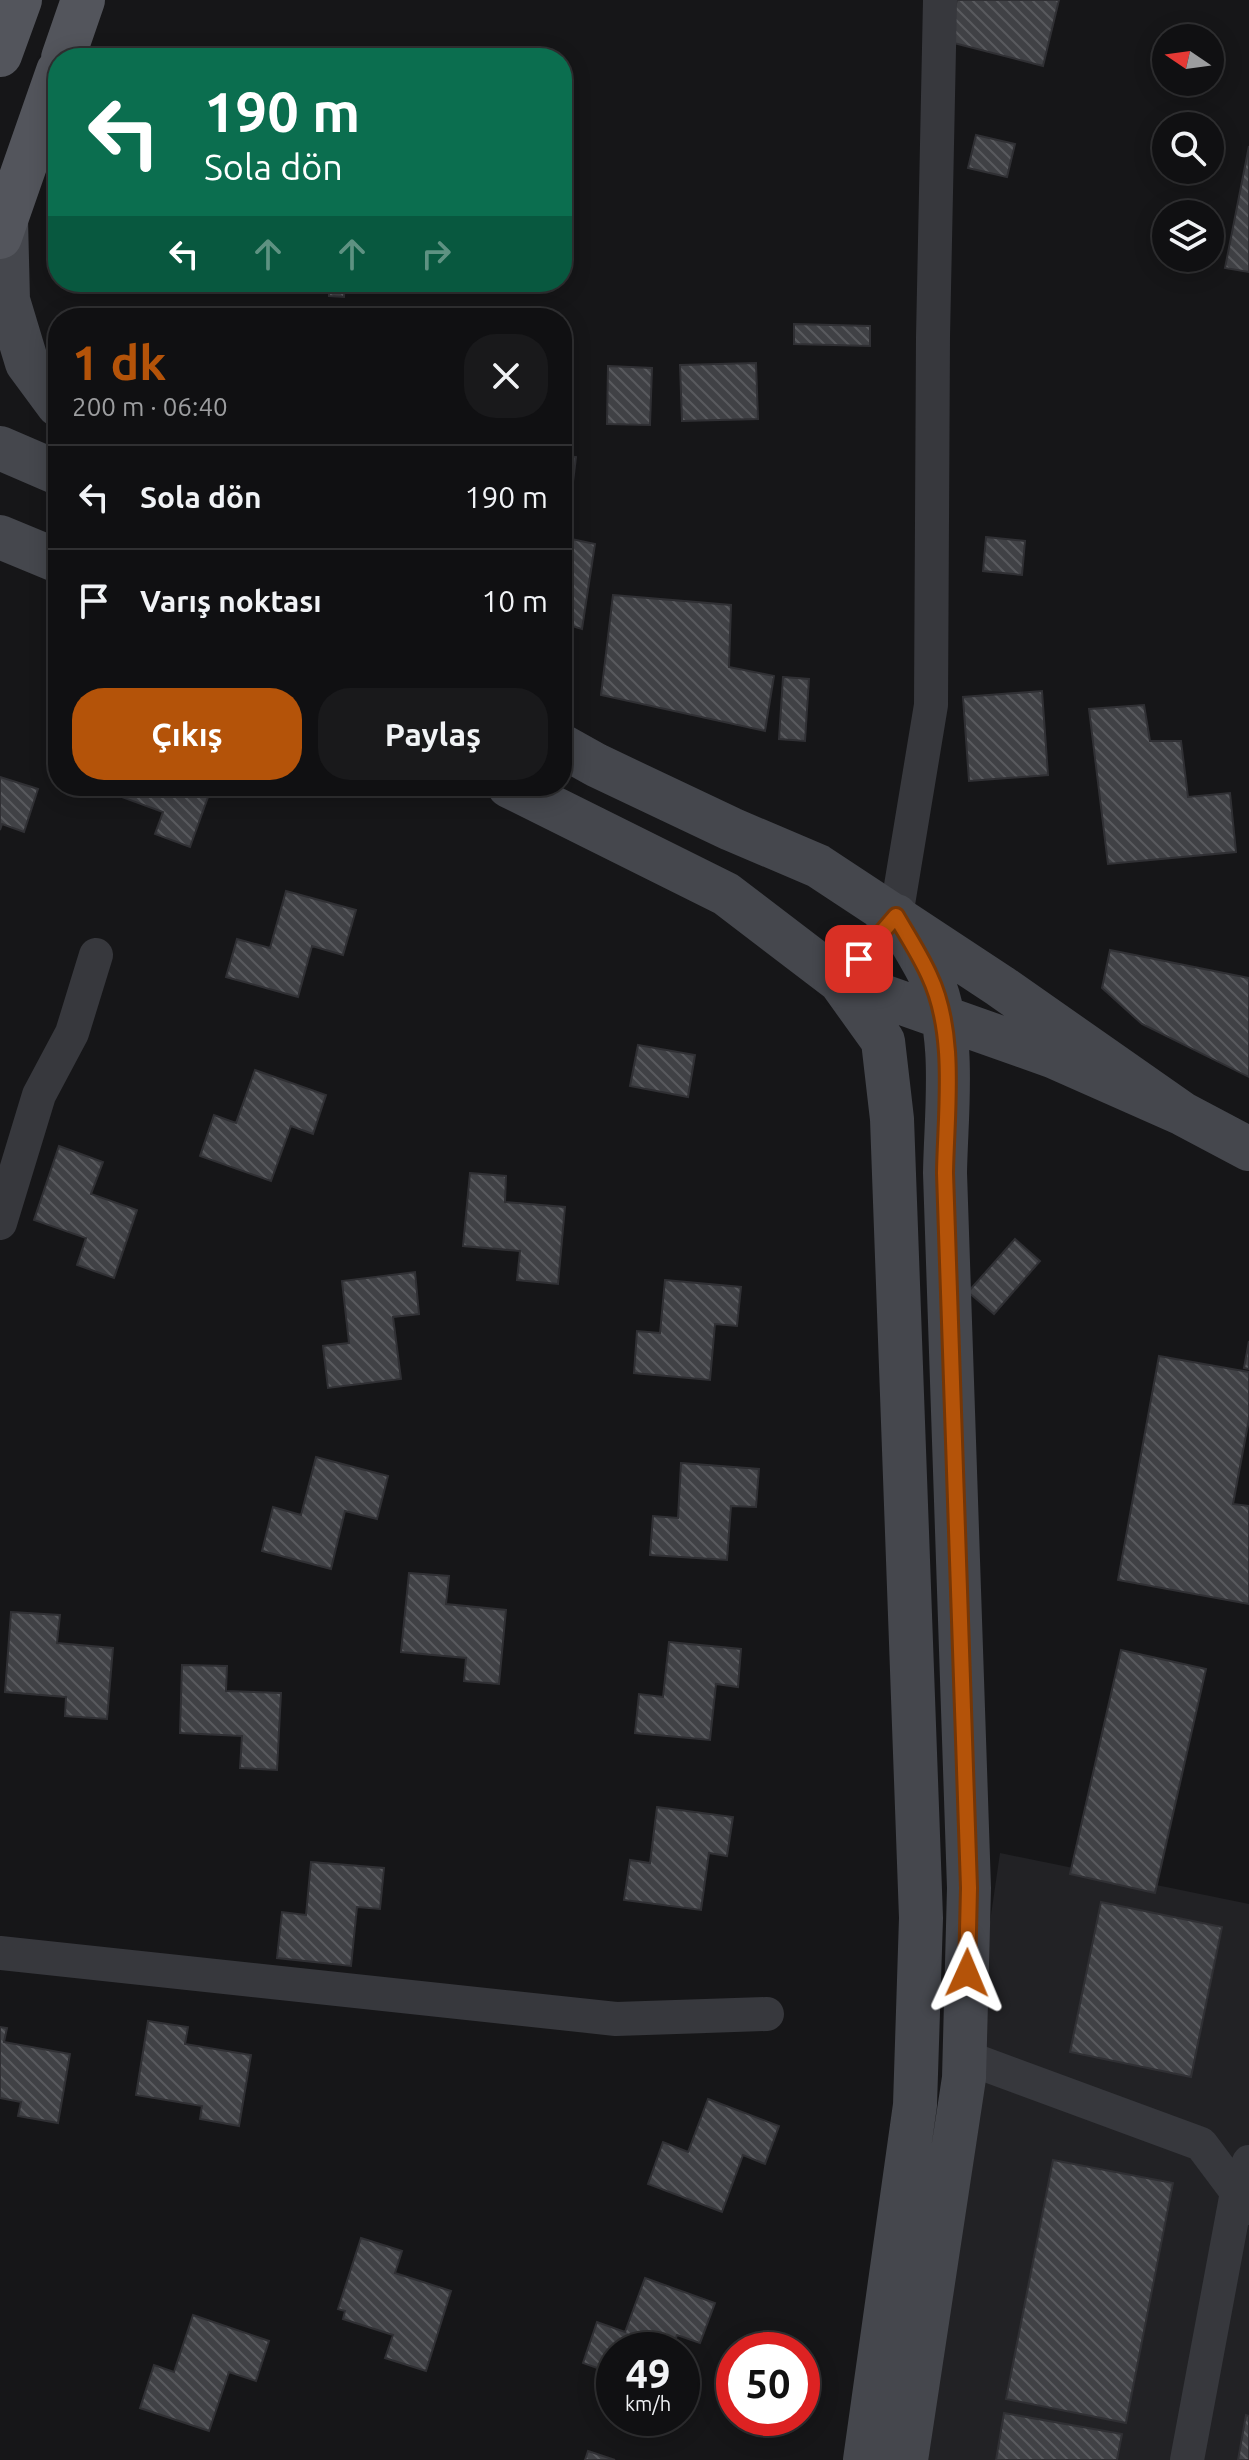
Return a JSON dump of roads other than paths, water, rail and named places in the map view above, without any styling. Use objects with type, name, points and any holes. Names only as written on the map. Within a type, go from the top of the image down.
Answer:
[{"type":"main road","points":[[0,55],[20,0]]},
{"type":"main road","points":[[66,48],[83,0]]},
{"type":"main road","points":[[48,100],[3,229],[8,300],[27,363],[48,391]]},
{"type":"main road","points":[[0,448],[48,469]]},
{"type":"main road","points":[[0,537],[48,557]]},
{"type":"main road","points":[[572,752],[818,866],[896,916],[1183,1114]]},
{"type":"main road","points":[[529,796],[726,894],[840,981],[883,1041],[892,1119],[921,1918],[915,2105],[865,2460]]},
{"type":"main road","points":[[896,916],[930,977],[943,1019],[947,1061],[945,1173],[969,1888],[964,2078],[906,2460]]},
{"type":"main road","points":[[840,981],[1052,1056],[1183,1114],[1249,1149]]},
{"type":"street","points":[[840,981],[896,916],[931,705],[933,352],[940,0]]},
{"type":"street","points":[[0,1223],[39,1095],[72,1033],[96,955]]},
{"type":"street","points":[[0,1953],[616,2019],[767,2014]]},
{"type":"street","points":[[965,2057],[1201,2144],[1245,2187],[1187,2460]]}]
